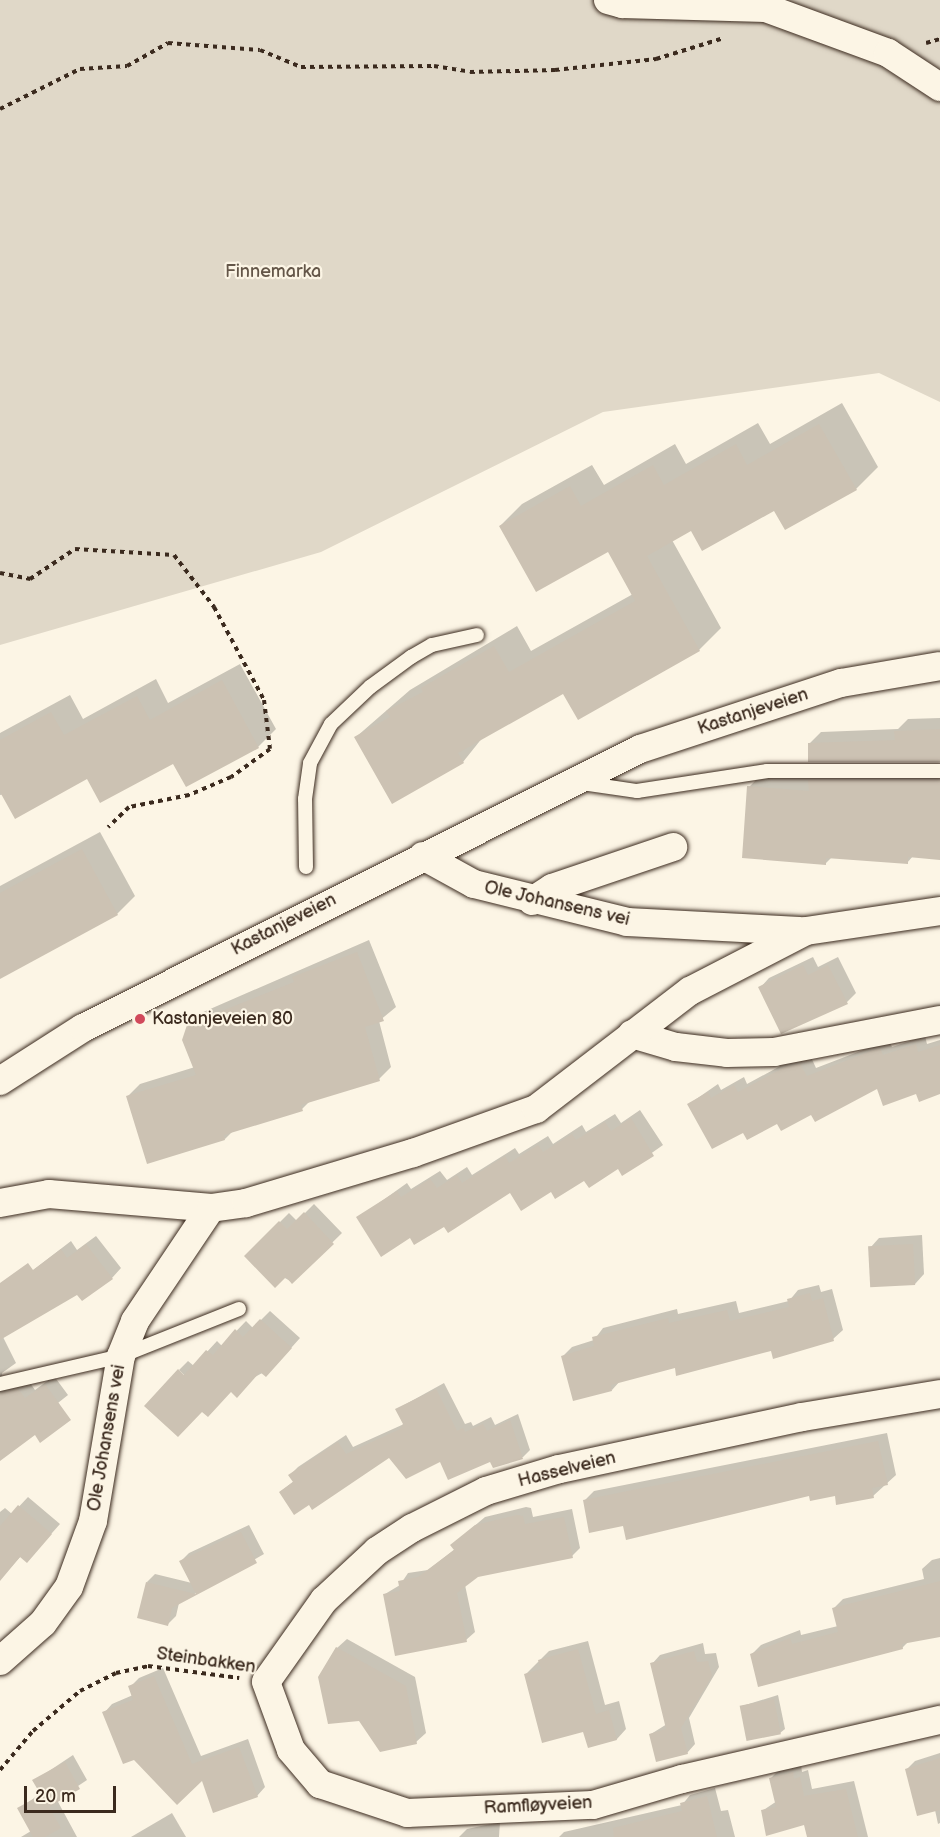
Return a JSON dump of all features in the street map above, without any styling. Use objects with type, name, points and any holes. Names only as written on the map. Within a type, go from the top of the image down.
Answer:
[{"type":"street","points":[[608,0],[622,4],[766,8],[888,53],[940,87]]},
{"type":"street","name":"Kastanjeveien","points":[[0,1081],[83,1028],[640,749],[841,683],[940,666]]},
{"type":"street","points":[[532,901],[552,888],[673,847]]},
{"type":"street","name":"Ole Johansens vei","points":[[423,856],[474,884],[532,901],[627,922],[806,931],[940,910]]},
{"type":"street","name":"Ole Johansens vei","points":[[0,1203],[50,1194],[211,1208],[246,1203],[413,1153],[536,1109],[690,991],[806,931]]},
{"type":"street","points":[[632,1034],[676,1047],[728,1053],[774,1052],[940,1020]]},
{"type":"street","name":"Ole Johansens vei","points":[[0,1661],[43,1623],[69,1587],[82,1555],[111,1432],[121,1356],[135,1322],[211,1208]]},
{"type":"street","name":"Hasselveien","points":[[266,1683],[324,1600],[377,1551],[412,1528],[486,1491],[559,1469],[802,1417],[940,1394]]},
{"type":"street","name":"Ramfløyveien","points":[[266,1683],[291,1750],[320,1784],[407,1813],[592,1805],[682,1779],[940,1720]]},
{"type":"lane","points":[[306,867],[305,799],[310,764],[331,723],[370,687],[411,657],[432,645],[477,635]]},
{"type":"lane","points":[[574,782],[637,791],[767,771],[940,771]]},
{"type":"lane","points":[[0,1384],[121,1356],[238,1309]]},
{"type":"path","points":[[0,109],[80,69],[127,66],[168,43],[260,50],[301,66],[321,68],[555,70],[656,59],[699,47],[742,31],[766,8]]},
{"type":"path","points":[[0,573],[30,579],[75,549],[174,555],[214,607],[264,700],[270,749],[231,777],[189,795],[129,807],[108,827]]},
{"type":"path","name":"Steinbakken","points":[[0,1770],[33,1731],[80,1691],[116,1673],[148,1666],[266,1683]]},
{"type":"green space","name":"Finnemarka","points":[[0,0],[940,0],[940,402],[879,373],[603,412],[321,552],[0,645]]},
{"type":"building","points":[[819,424],[857,490],[785,530],[774,511],[702,551],[691,531],[647,556],[700,651],[578,720],[563,694],[458,753],[464,763],[392,804],[354,737],[390,717],[386,711],[423,692],[421,688],[494,646],[509,672],[635,601],[608,552],[536,592],[499,526],[570,486],[581,506],[653,465],[664,485],[736,444],[747,465]]},
{"type":"building","points":[[222,680],[259,748],[186,787],[173,764],[100,803],[87,779],[15,819],[0,792],[0,740],[51,712],[64,735],[137,696],[150,720]]},
{"type":"building","points":[[940,729],[940,762],[808,762],[808,743],[895,740],[894,731]]},
{"type":"building","points":[[808,780],[940,780],[940,860],[908,857],[908,864],[826,858],[826,865],[742,858],[747,786],[809,791]]},
{"type":"building","points":[[82,849],[118,915],[0,979],[0,893]]},
{"type":"building","points":[[357,952],[384,1021],[365,1027],[380,1081],[301,1105],[303,1111],[224,1135],[225,1140],[147,1164],[126,1096],[196,1075],[182,1040],[187,1025],[294,982],[292,977]]},
{"type":"building","points":[[803,965],[808,975],[828,965],[848,1004],[781,1034],[758,987]]},
{"type":"building","points":[[916,1044],[918,1052],[940,1045],[940,1094],[919,1102],[916,1094],[883,1106],[877,1089],[815,1122],[811,1115],[781,1131],[777,1124],[747,1140],[743,1133],[712,1149],[687,1104],[708,1092],[711,1098],[734,1085],[738,1092],[785,1067],[800,1064],[807,1076],[876,1049],[880,1048],[883,1055]]},
{"type":"building","points":[[631,1118],[654,1156],[622,1176],[618,1169],[589,1188],[584,1181],[555,1199],[551,1192],[521,1211],[510,1193],[448,1233],[444,1227],[414,1245],[410,1238],[381,1257],[356,1217],[397,1191],[401,1197],[430,1179],[437,1188],[457,1175],[462,1183],[505,1156],[509,1163],[538,1145],[543,1152],[572,1134],[576,1140],[605,1122],[611,1131]]},
{"type":"building","points":[[304,1212],[334,1244],[292,1284],[286,1277],[275,1288],[244,1256],[279,1221],[287,1229]]},
{"type":"building","points":[[86,1244],[113,1279],[82,1301],[77,1295],[0,1340],[0,1283],[28,1263],[33,1270],[61,1249],[67,1258]]},
{"type":"building","points":[[913,1244],[915,1285],[870,1287],[868,1246]]},
{"type":"building","points":[[810,1293],[812,1301],[823,1298],[834,1341],[773,1359],[771,1351],[676,1376],[675,1368],[611,1385],[612,1391],[573,1401],[561,1356],[594,1346],[592,1337],[668,1318],[669,1323],[727,1310],[730,1321],[789,1307],[787,1299]]},
{"type":"building","points":[[260,1319],[292,1348],[266,1377],[260,1372],[237,1398],[231,1392],[208,1417],[202,1412],[178,1437],[144,1406],[178,1369],[184,1375],[206,1350],[213,1355],[235,1329],[243,1337]]},
{"type":"building","points":[[45,1384],[71,1420],[40,1443],[35,1435],[0,1461],[0,1393],[18,1389],[25,1398]]},
{"type":"building","points":[[436,1389],[457,1431],[463,1428],[465,1432],[483,1424],[487,1431],[510,1420],[523,1459],[493,1468],[490,1462],[448,1480],[440,1462],[406,1479],[389,1458],[312,1510],[309,1505],[294,1515],[279,1492],[293,1482],[288,1475],[338,1442],[346,1454],[400,1429],[403,1424],[395,1409]]},
{"type":"building","points":[[878,1441],[888,1485],[872,1488],[874,1498],[836,1505],[835,1496],[810,1501],[809,1496],[626,1540],[623,1526],[589,1533],[583,1500]]},
{"type":"building","points":[[18,1505],[52,1534],[27,1563],[20,1557],[0,1581],[0,1526]]},
{"type":"building","points":[[517,1515],[523,1516],[525,1524],[564,1517],[573,1558],[478,1577],[457,1593],[467,1642],[395,1656],[383,1594],[400,1591],[398,1581],[418,1577],[454,1550],[450,1545],[475,1525]]},
{"type":"building","points":[[241,1532],[257,1563],[172,1608],[168,1626],[137,1618],[146,1582],[196,1594],[179,1561]]},
{"type":"building","points":[[940,1581],[940,1637],[902,1644],[903,1649],[758,1687],[750,1654],[790,1638],[792,1644],[838,1632],[832,1608]]},
{"type":"building","points":[[336,1647],[406,1686],[417,1744],[380,1752],[359,1721],[328,1724],[318,1677]]},
{"type":"building","points":[[578,1649],[596,1714],[609,1710],[617,1740],[588,1748],[583,1732],[542,1743],[524,1674],[541,1669],[538,1660]]},
{"type":"building","points":[[694,1651],[697,1662],[708,1661],[712,1676],[681,1728],[688,1754],[656,1762],[649,1734],[666,1729],[650,1663]]},
{"type":"building","points":[[154,1676],[192,1764],[239,1747],[258,1797],[213,1813],[202,1781],[177,1805],[134,1760],[123,1764],[102,1712],[133,1700],[128,1686]]},
{"type":"building","points":[[774,1699],[781,1734],[747,1741],[740,1706]]},
{"type":"building","points":[[940,1758],[940,1810],[917,1816],[905,1769]]},
{"type":"building","points":[[65,1762],[80,1789],[49,1807],[61,1828],[45,1837],[33,1837],[17,1808],[41,1795],[32,1780]]},
{"type":"building","points":[[793,1772],[794,1779],[800,1777],[804,1796],[846,1789],[858,1837],[807,1837],[804,1825],[766,1836],[761,1810],[776,1807],[769,1778]]},
{"type":"building","points":[[707,1796],[717,1837],[614,1837],[613,1828],[682,1811],[680,1803]]},
{"type":"place","name":"Kastanjeveien 80","points":[[140,1019]]}]
